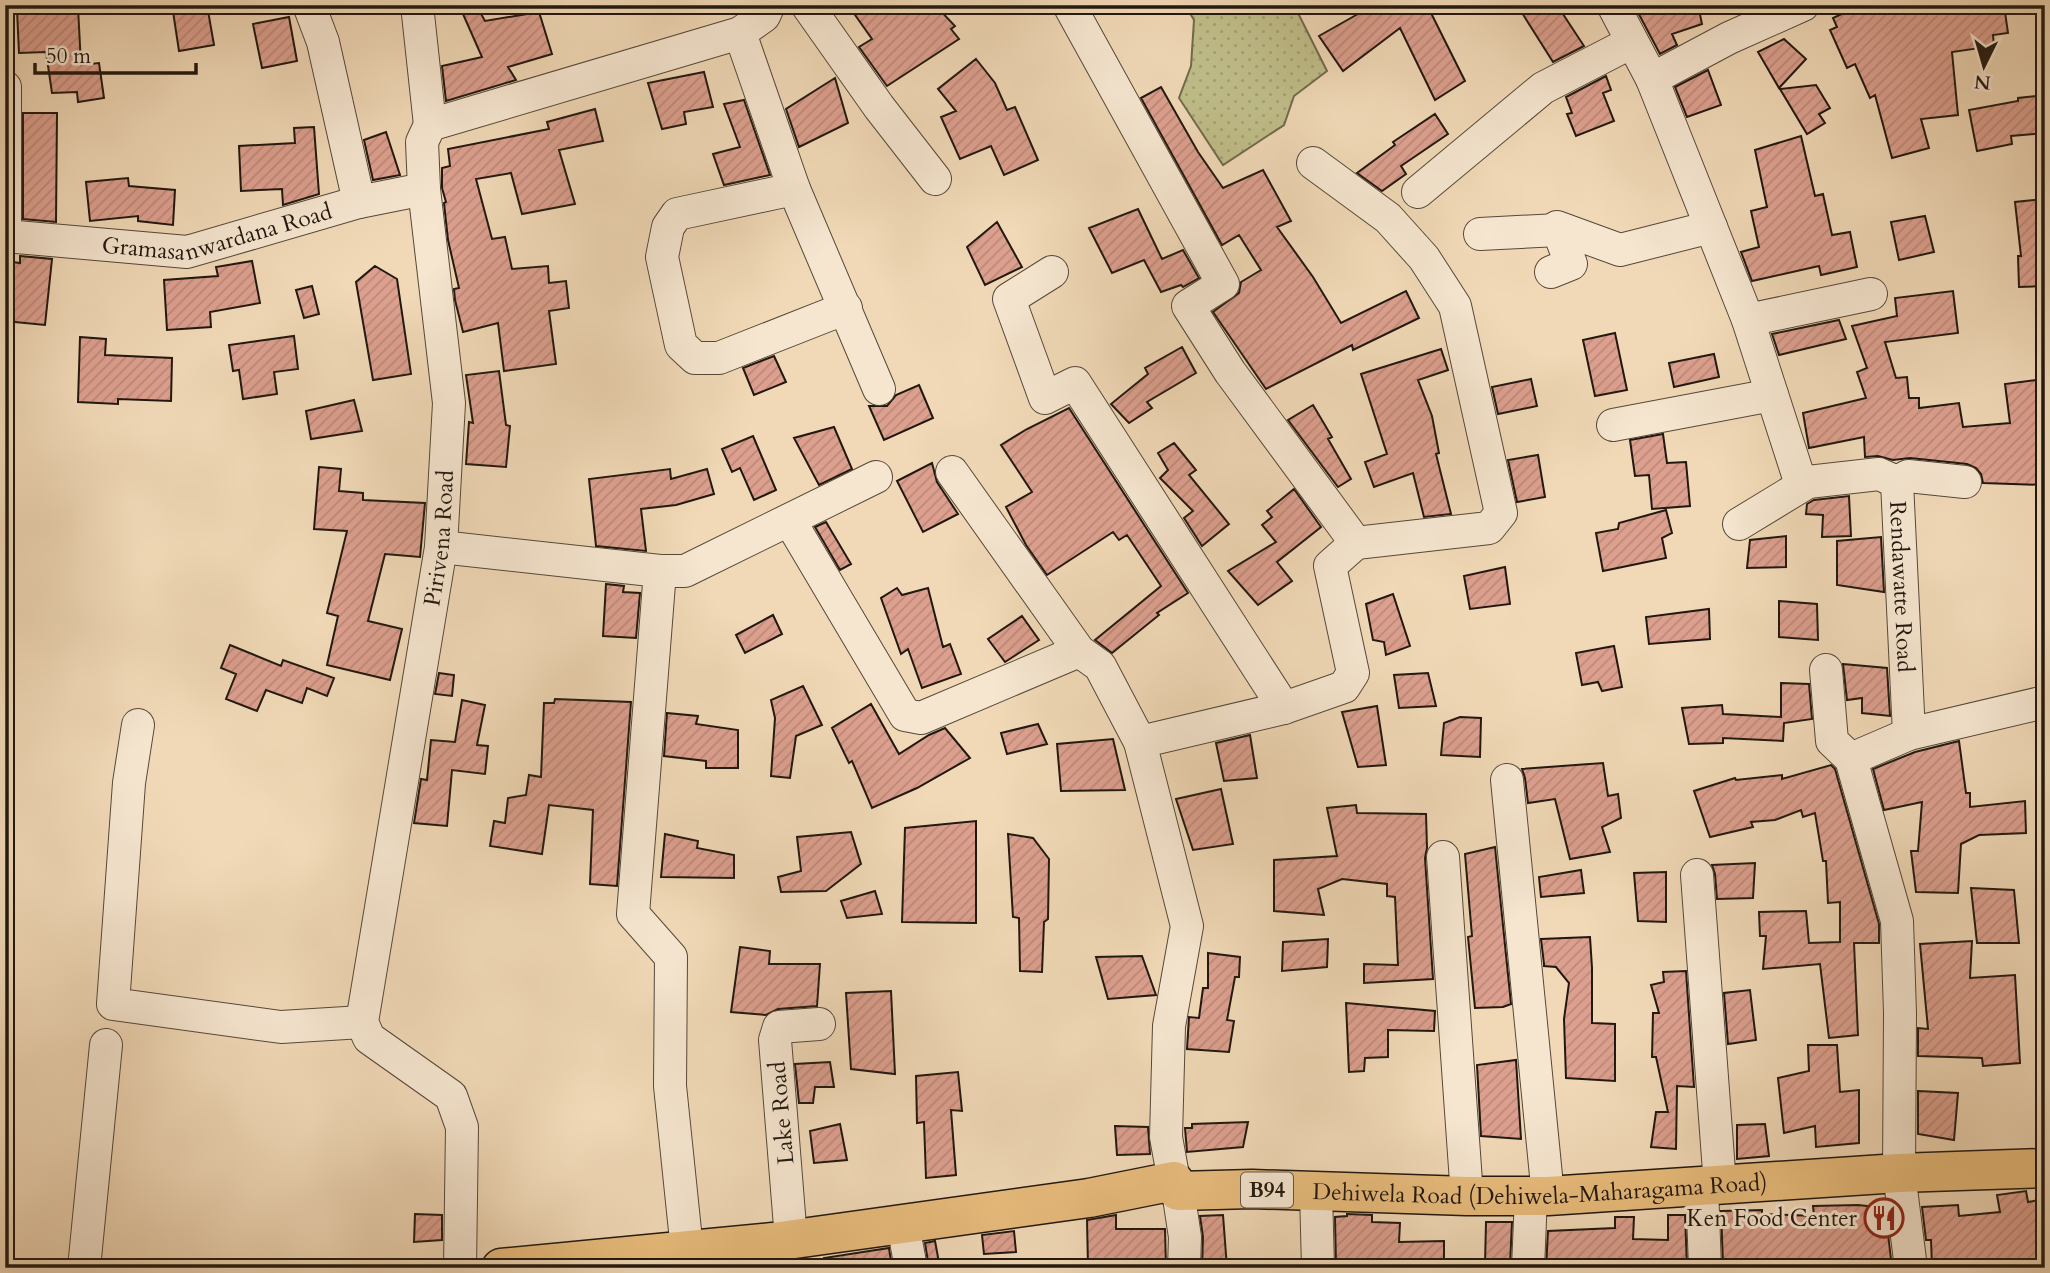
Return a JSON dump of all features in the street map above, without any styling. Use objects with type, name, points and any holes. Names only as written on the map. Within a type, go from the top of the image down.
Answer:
[{"type":"main road","name":"Dehiwela Road (Dehiwela-Maharagama Road)","points":[[501,1268],[678,1256],[739,1256],[791,1239],[1176,1186],[1316,1192],[1539,1196],[1899,1173],[2045,1168]]},
{"type":"street","points":[[309,5],[323,42],[359,202]]},
{"type":"street","name":"Pirivena Road","points":[[362,1022],[441,547],[449,403],[424,189],[422,142],[430,124],[417,5]]},
{"type":"street","points":[[430,124],[740,33],[764,16],[769,5]]},
{"type":"street","points":[[807,5],[879,107],[935,179]]},
{"type":"street","points":[[1069,5],[1232,279],[1188,306],[1230,372],[1356,542]]},
{"type":"street","points":[[1613,5],[1652,79],[1748,320],[1798,475],[1808,482],[1739,524]]},
{"type":"street","points":[[1652,79],[1729,38],[1803,5]]},
{"type":"street","points":[[740,33],[794,188],[879,389]]},
{"type":"street","points":[[1418,192],[1543,88],[1632,42]]},
{"type":"street","points":[[5,87],[5,236]]},
{"type":"street","points":[[1140,742],[1284,708],[1344,687],[1353,673],[1330,566],[1356,542],[1489,528],[1502,513],[1455,306],[1424,258],[1388,218],[1313,163]]},
{"type":"street","points":[[794,188],[677,214],[668,227],[662,257],[681,345],[695,358],[719,358],[846,307]]},
{"type":"street","name":"Gramasanwardana Road","points":[[5,236],[187,252],[359,202],[424,189]]},
{"type":"street","points":[[1480,234],[1558,230],[1557,227],[1620,250],[1711,227]]},
{"type":"street","points":[[1551,272],[1571,264],[1558,230]]},
{"type":"street","points":[[1052,272],[1009,299],[1045,398],[1075,383],[1284,708]]},
{"type":"street","points":[[1748,320],[1871,294]]},
{"type":"street","points":[[1613,425],[1772,395]]},
{"type":"street","points":[[952,472],[1079,651],[1100,666],[1140,742],[1187,926],[1169,1026],[1166,1137],[1185,1237],[1184,1268]]},
{"type":"street","name":"Rendawatte Road","points":[[1808,482],[1879,474],[1898,482],[1909,734]]},
{"type":"street","points":[[1898,482],[1908,476],[1965,482]]},
{"type":"street","points":[[441,547],[660,571],[685,571],[876,477]]},
{"type":"street","points":[[790,521],[905,715],[921,718],[1079,651]]},
{"type":"street","points":[[660,571],[633,914],[671,957],[670,1086],[678,1256]]},
{"type":"street","points":[[1826,670],[1832,741],[1852,759],[1897,921],[1899,1173],[1911,1268]]},
{"type":"street","points":[[1852,759],[1909,734],[2045,702]]},
{"type":"street","points":[[138,725],[129,783],[113,1004],[281,1027],[362,1022],[369,1038],[451,1096],[462,1127],[460,1268]]},
{"type":"street","points":[[1507,780],[1539,1196],[1528,1268]]},
{"type":"street","points":[[1443,858],[1467,1196]]},
{"type":"street","points":[[1697,875],[1711,1185],[1705,1268]]},
{"type":"street","name":"Lake Road","points":[[791,1239],[775,1040],[779,1027],[819,1024]]},
{"type":"street","points":[[84,1268],[106,1045]]},
{"type":"street","points":[[1316,1192],[1318,1268]]},
{"type":"street","points":[[903,1224],[911,1268]]},
{"type":"shaded area","points":[[1185,5],[1294,5],[1327,71],[1294,96],[1284,125],[1223,165],[1179,98],[1191,66],[1194,20]]},
{"type":"building","points":[[172,5],[207,5],[214,45],[179,51]]},
{"type":"building","points":[[459,5],[476,5],[485,21],[539,12],[552,54],[508,67],[516,80],[446,101],[442,66],[482,57]]},
{"type":"building","points":[[848,5],[935,5],[955,26],[951,29],[959,39],[887,86],[859,47],[872,39]]},
{"type":"building","points":[[1374,5],[1427,5],[1465,81],[1435,100],[1400,28],[1343,71],[1319,36]]},
{"type":"building","points":[[1517,5],[1557,5],[1584,46],[1553,62]]},
{"type":"building","points":[[1634,5],[1660,5],[1662,9],[1676,5],[1698,5],[1702,24],[1672,34],[1677,45],[1660,54]]},
{"type":"building","points":[[1861,5],[2004,5],[2008,33],[1993,35],[1994,46],[1952,52],[1958,115],[1921,119],[1929,148],[1892,158],[1875,95],[1870,98],[1855,64],[1847,68],[1830,30],[1837,27],[1833,18]]},
{"type":"building","points":[[78,7],[81,65],[99,63],[104,98],[78,102],[77,92],[52,93],[46,52],[19,53],[17,10]]},
{"type":"building","points":[[289,17],[297,61],[262,68],[253,24]]},
{"type":"building","points":[[1784,39],[1806,59],[1779,88],[1758,52]]},
{"type":"building","points":[[976,59],[995,83],[1007,110],[1015,107],[1038,160],[1004,175],[991,146],[960,159],[941,117],[956,111],[938,89]]},
{"type":"building","points":[[1708,70],[1721,105],[1687,117],[1675,87]]},
{"type":"building","points":[[704,72],[713,107],[684,112],[686,124],[662,129],[648,83]]},
{"type":"building","points":[[1606,76],[1611,90],[1603,93],[1614,121],[1576,136],[1567,114],[1572,113],[1566,97]]},
{"type":"building","points":[[835,78],[848,123],[799,147],[786,109]]},
{"type":"building","points":[[1816,85],[1830,108],[1819,114],[1825,123],[1807,134],[1780,89]]},
{"type":"building","points":[[1161,87],[1198,152],[1223,188],[1263,170],[1291,221],[1277,227],[1313,277],[1341,323],[1406,291],[1419,318],[1353,350],[1352,345],[1266,389],[1213,312],[1239,293],[1241,282],[1261,270],[1239,235],[1222,245],[1141,98]]},
{"type":"building","points":[[2045,95],[2045,133],[2011,136],[2012,144],[1977,151],[1969,110],[2018,101],[2018,98]]},
{"type":"building","points":[[744,100],[770,175],[724,185],[713,154],[740,147],[724,104]]},
{"type":"building","points":[[595,109],[603,141],[559,150],[575,204],[522,214],[511,173],[476,179],[492,239],[505,237],[512,269],[548,266],[549,283],[566,281],[569,308],[549,311],[556,364],[504,371],[498,323],[463,332],[455,300],[454,289],[459,288],[448,240],[446,202],[442,188],[442,168],[450,166],[448,149],[549,129],[547,122]]},
{"type":"building","points":[[23,113],[57,113],[56,222],[23,219]]},
{"type":"building","points":[[1435,114],[1448,134],[1401,166],[1406,174],[1382,191],[1357,173],[1395,145],[1393,142]]},
{"type":"building","points":[[314,127],[319,194],[283,205],[282,189],[241,191],[239,146],[295,143],[294,128]]},
{"type":"building","points":[[386,132],[400,175],[373,180],[364,140]]},
{"type":"building","points":[[1801,136],[1815,196],[1823,194],[1832,235],[1850,232],[1857,267],[1821,275],[1819,266],[1752,281],[1741,252],[1759,247],[1751,211],[1767,207],[1755,150]]},
{"type":"building","points":[[128,178],[129,186],[175,190],[173,225],[138,221],[138,216],[90,221],[86,182]]},
{"type":"building","points":[[2045,199],[2045,286],[2019,287],[2018,256],[2021,256],[2015,202]]},
{"type":"building","points":[[1138,209],[1162,259],[1183,250],[1199,278],[1183,287],[1181,285],[1161,292],[1144,260],[1112,273],[1089,228]]},
{"type":"building","points":[[1925,216],[1934,252],[1899,260],[1891,222]]},
{"type":"building","points":[[997,222],[1022,267],[985,285],[967,247]]},
{"type":"building","points":[[20,256],[52,259],[45,325],[5,321],[5,261],[20,263]]},
{"type":"building","points":[[252,261],[260,303],[210,312],[211,327],[167,330],[164,280],[218,276],[216,267]]},
{"type":"building","points":[[375,266],[397,279],[411,374],[373,380],[356,282]]},
{"type":"building","points":[[312,286],[319,314],[304,318],[296,290]]},
{"type":"building","points":[[1953,291],[1958,333],[1885,342],[1896,378],[1907,377],[1909,398],[1919,398],[1919,408],[1959,403],[1963,427],[2010,423],[2005,384],[2036,380],[2045,446],[2045,485],[1983,483],[1976,468],[1967,464],[1865,457],[1864,437],[1809,448],[1803,413],[1866,398],[1857,372],[1867,368],[1852,326],[1897,316],[1895,298]]},
{"type":"building","points":[[1839,320],[1846,339],[1779,355],[1772,334]]},
{"type":"building","points":[[1615,333],[1627,390],[1595,396],[1583,340]]},
{"type":"building","points":[[294,336],[298,369],[274,372],[277,394],[243,399],[239,370],[233,371],[229,345]]},
{"type":"building","points":[[80,337],[106,339],[105,355],[172,358],[171,401],[118,399],[118,404],[78,402]]},
{"type":"building","points":[[1182,347],[1196,373],[1147,402],[1152,408],[1129,423],[1111,404],[1148,374],[1145,368]]},
{"type":"building","points":[[1441,349],[1448,370],[1418,380],[1432,416],[1439,453],[1436,454],[1451,514],[1424,517],[1413,473],[1374,487],[1365,462],[1387,454],[1361,374]]},
{"type":"building","points":[[1714,354],[1719,377],[1674,387],[1669,363]]},
{"type":"building","points":[[774,356],[786,382],[754,395],[743,368]]},
{"type":"building","points":[[499,371],[506,425],[510,426],[506,467],[466,464],[469,422],[473,423],[466,375]]},
{"type":"building","points":[[1531,379],[1537,406],[1498,414],[1492,387]]},
{"type":"building","points":[[919,385],[933,418],[884,440],[869,406],[887,406],[896,395]]},
{"type":"building","points":[[354,400],[362,431],[311,439],[306,411]]},
{"type":"building","points":[[1313,405],[1332,437],[1328,439],[1351,479],[1338,487],[1288,420]]},
{"type":"building","points":[[1069,408],[1188,593],[1157,613],[1159,615],[1112,653],[1095,640],[1161,586],[1127,535],[1119,540],[1113,532],[1047,575],[1026,545],[1006,507],[1032,492],[1001,445]]},
{"type":"building","points":[[834,427],[852,469],[819,485],[794,438]]},
{"type":"building","points":[[1663,434],[1667,463],[1686,462],[1690,506],[1652,509],[1649,475],[1635,476],[1630,440]]},
{"type":"building","points":[[753,436],[776,490],[754,500],[740,468],[732,472],[722,449]]},
{"type":"building","points":[[1174,443],[1196,470],[1189,475],[1229,524],[1202,546],[1184,518],[1193,511],[1160,478],[1168,470],[1158,453]]},
{"type":"building","points":[[1538,455],[1545,497],[1517,502],[1508,460]]},
{"type":"building","points":[[932,463],[937,482],[958,514],[923,532],[897,481]]},
{"type":"building","points":[[319,467],[341,469],[339,491],[363,493],[363,500],[425,503],[420,557],[385,554],[368,621],[402,629],[390,680],[327,665],[338,616],[327,613],[347,531],[314,529]]},
{"type":"building","points":[[670,469],[671,479],[707,469],[714,494],[676,505],[641,509],[646,551],[596,546],[589,479]]},
{"type":"building","points":[[1294,489],[1321,527],[1277,562],[1292,581],[1258,605],[1228,571],[1276,542],[1262,525],[1272,517],[1267,511]]},
{"type":"building","points":[[1849,496],[1851,536],[1822,537],[1823,515],[1806,514],[1807,504],[1814,500]]},
{"type":"building","points":[[1666,510],[1672,533],[1662,538],[1666,558],[1603,571],[1596,533],[1618,529],[1619,523]]},
{"type":"building","points":[[826,522],[851,564],[840,570],[815,527]]},
{"type":"building","points":[[1786,536],[1786,567],[1747,568],[1750,540]]},
{"type":"building","points":[[1881,537],[1884,592],[1837,585],[1837,541]]},
{"type":"building","points":[[1505,567],[1510,604],[1470,609],[1464,576]]},
{"type":"building","points":[[606,584],[624,586],[623,592],[640,593],[636,638],[603,636]]},
{"type":"building","points":[[897,588],[902,595],[928,588],[943,647],[950,644],[961,674],[922,688],[908,649],[901,654],[881,598]]},
{"type":"building","points":[[1393,594],[1410,646],[1386,655],[1384,642],[1373,640],[1366,604]]},
{"type":"building","points":[[1779,601],[1817,604],[1818,640],[1779,637]]},
{"type":"building","points":[[1709,609],[1710,639],[1649,644],[1646,617]]},
{"type":"building","points":[[773,615],[782,634],[745,653],[736,635]]},
{"type":"building","points":[[1022,616],[1039,640],[1005,662],[988,639]]},
{"type":"building","points":[[230,645],[281,666],[283,660],[334,678],[327,696],[307,688],[302,703],[266,690],[257,711],[226,699],[236,674],[221,668]]},
{"type":"building","points":[[1614,646],[1622,687],[1602,691],[1598,682],[1582,685],[1576,653]]},
{"type":"building","points":[[1843,664],[1887,668],[1890,716],[1862,713],[1862,698],[1847,700]]},
{"type":"building","points":[[439,673],[454,675],[452,696],[435,694]]},
{"type":"building","points":[[1428,673],[1436,706],[1399,708],[1394,675]]},
{"type":"building","points":[[1781,683],[1809,684],[1812,719],[1784,723],[1783,741],[1723,738],[1723,743],[1689,744],[1682,708],[1722,705],[1723,714],[1781,717]]},
{"type":"building","points":[[803,686],[822,725],[796,736],[790,778],[771,776],[775,718],[771,700]]},
{"type":"building","points":[[555,699],[631,702],[617,886],[590,884],[593,810],[549,805],[542,854],[490,846],[494,821],[505,823],[508,798],[526,795],[529,775],[541,777],[544,703],[554,703]]},
{"type":"building","points":[[462,700],[485,705],[477,745],[488,746],[485,774],[452,770],[447,826],[414,823],[421,779],[427,780],[431,740],[455,742]]},
{"type":"building","points":[[871,704],[899,754],[945,728],[970,758],[917,788],[872,808],[852,761],[849,763],[832,728]]},
{"type":"building","points":[[1377,706],[1386,765],[1358,767],[1342,712]]},
{"type":"building","points":[[667,713],[698,716],[696,724],[738,730],[738,768],[706,768],[706,761],[664,756]]},
{"type":"building","points":[[1460,717],[1481,718],[1480,757],[1441,755],[1444,723]]},
{"type":"building","points":[[1038,724],[1047,744],[1007,754],[1001,733]]},
{"type":"building","points":[[1250,735],[1257,778],[1224,781],[1216,743]]},
{"type":"building","points":[[1113,739],[1125,790],[1061,791],[1057,744]]},
{"type":"building","points":[[1959,741],[1966,793],[1970,793],[1970,807],[2025,801],[2026,833],[1979,835],[1961,844],[1958,893],[1916,892],[1911,851],[1918,851],[1922,802],[1884,810],[1873,769],[1915,752]]},
{"type":"building","points":[[1603,763],[1608,796],[1618,794],[1621,818],[1602,827],[1610,852],[1570,859],[1555,799],[1528,803],[1522,769]]},
{"type":"building","points":[[1831,765],[1835,769],[1879,924],[1879,943],[1854,943],[1858,1035],[1829,1038],[1820,964],[1763,969],[1766,936],[1760,936],[1759,912],[1806,911],[1809,943],[1840,942],[1840,902],[1828,903],[1826,861],[1823,861],[1815,813],[1803,817],[1801,810],[1775,820],[1751,822],[1753,827],[1710,837],[1694,791],[1735,778],[1782,775],[1782,779]]},
{"type":"building","points":[[1221,789],[1233,844],[1193,850],[1176,799]]},
{"type":"building","points":[[1356,805],[1357,813],[1426,814],[1425,858],[1433,979],[1364,983],[1364,964],[1398,965],[1395,897],[1387,896],[1387,884],[1342,879],[1318,889],[1324,915],[1274,911],[1274,860],[1337,856],[1327,808]]},
{"type":"building","points":[[976,821],[976,923],[902,922],[905,828]]},
{"type":"building","points":[[851,832],[861,864],[826,891],[781,892],[778,877],[801,871],[797,837]]},
{"type":"building","points":[[665,834],[698,841],[697,848],[734,855],[734,878],[661,877]]},
{"type":"building","points":[[1008,834],[1033,838],[1049,859],[1048,919],[1044,922],[1042,972],[1020,971],[1019,918],[1013,917]]},
{"type":"building","points":[[1495,847],[1511,1004],[1475,1008],[1468,937],[1472,936],[1465,854]]},
{"type":"building","points":[[1755,863],[1753,898],[1717,899],[1712,865]]},
{"type":"building","points":[[1581,870],[1584,893],[1541,897],[1539,877]]},
{"type":"building","points":[[1666,872],[1666,922],[1638,921],[1634,873]]},
{"type":"building","points":[[1971,888],[2014,890],[2019,943],[1977,943]]},
{"type":"building","points":[[875,891],[882,914],[847,918],[841,901]]},
{"type":"building","points":[[1590,937],[1592,1023],[1615,1024],[1615,1081],[1566,1078],[1564,1019],[1569,983],[1556,967],[1544,966],[1541,939]]},
{"type":"building","points":[[1328,939],[1327,967],[1282,971],[1283,942]]},
{"type":"building","points":[[1972,941],[1970,978],[2015,975],[2020,1063],[1983,1066],[1982,1058],[1918,1056],[1918,1028],[1928,1029],[1920,944]]},
{"type":"building","points":[[740,947],[770,951],[769,964],[820,964],[817,1006],[778,1009],[766,1015],[731,1012]]},
{"type":"building","points":[[1208,953],[1240,957],[1239,977],[1235,977],[1227,1020],[1234,1021],[1229,1052],[1187,1049],[1189,1017],[1199,1018],[1203,988],[1208,988]]},
{"type":"building","points":[[1142,956],[1156,995],[1108,999],[1096,957]]},
{"type":"building","points":[[1686,971],[1694,1087],[1677,1086],[1676,1149],[1651,1147],[1656,1112],[1668,1112],[1656,1057],[1652,1057],[1653,1013],[1659,1013],[1651,985],[1664,982],[1663,972]]},
{"type":"building","points":[[1750,990],[1756,1040],[1728,1044],[1724,993]]},
{"type":"building","points":[[891,991],[895,1074],[851,1069],[846,993]]},
{"type":"building","points":[[1346,1003],[1435,1011],[1434,1031],[1388,1030],[1388,1057],[1365,1058],[1364,1071],[1349,1072]]},
{"type":"building","points":[[1808,1045],[1837,1045],[1840,1092],[1859,1090],[1859,1143],[1816,1147],[1815,1126],[1784,1133],[1778,1078],[1809,1071]]},
{"type":"building","points":[[1516,1060],[1521,1139],[1481,1136],[1477,1065]]},
{"type":"building","points":[[830,1062],[834,1087],[815,1087],[813,1103],[799,1103],[795,1064]]},
{"type":"building","points":[[958,1072],[962,1111],[951,1110],[956,1175],[926,1178],[924,1122],[917,1123],[916,1076]]},
{"type":"building","points":[[1918,1091],[1958,1093],[1954,1140],[1918,1134]]},
{"type":"building","points":[[1248,1122],[1243,1147],[1187,1152],[1185,1128],[1192,1128],[1192,1124]]},
{"type":"building","points":[[840,1124],[847,1160],[814,1163],[810,1131]]},
{"type":"building","points":[[1765,1124],[1769,1156],[1737,1159],[1737,1125]]},
{"type":"building","points":[[1115,1126],[1148,1127],[1150,1154],[1117,1155]]},
{"type":"building","points":[[2026,1191],[2028,1202],[2045,1199],[2045,1268],[1932,1266],[1931,1240],[1926,1240],[1922,1207],[1958,1205],[1959,1216],[2000,1212],[1997,1195]]},
{"type":"building","points":[[1858,1205],[1885,1208],[1892,1268],[1818,1268],[1818,1265],[1737,1268],[1737,1265],[1723,1264],[1721,1211],[1762,1210],[1762,1214],[1814,1216],[1813,1206]]},
{"type":"building","points":[[415,1214],[442,1215],[442,1240],[414,1242]]},
{"type":"building","points":[[1347,1214],[1372,1215],[1372,1222],[1400,1223],[1399,1242],[1444,1241],[1444,1268],[1397,1268],[1397,1262],[1340,1262],[1340,1266],[1336,1266],[1335,1217]]},
{"type":"building","points":[[1116,1215],[1116,1229],[1165,1229],[1166,1268],[1088,1266],[1087,1220]]},
{"type":"building","points":[[1223,1215],[1227,1268],[1202,1268],[1203,1237],[1200,1216]]},
{"type":"building","points":[[1668,1215],[1685,1215],[1687,1266],[1635,1264],[1636,1268],[1546,1268],[1548,1231],[1615,1228],[1615,1217],[1634,1217],[1633,1239],[1668,1240]]},
{"type":"building","points":[[1486,1222],[1512,1222],[1510,1265],[1485,1264]]},
{"type":"building","points":[[1014,1231],[1016,1252],[984,1254],[982,1235]]},
{"type":"building","points":[[935,1241],[940,1268],[929,1268],[925,1243]]},
{"type":"building","points":[[889,1248],[892,1268],[825,1268],[824,1258]]},
{"type":"place","name":"Ken Food Center","points":[[1884,1218]]}]
